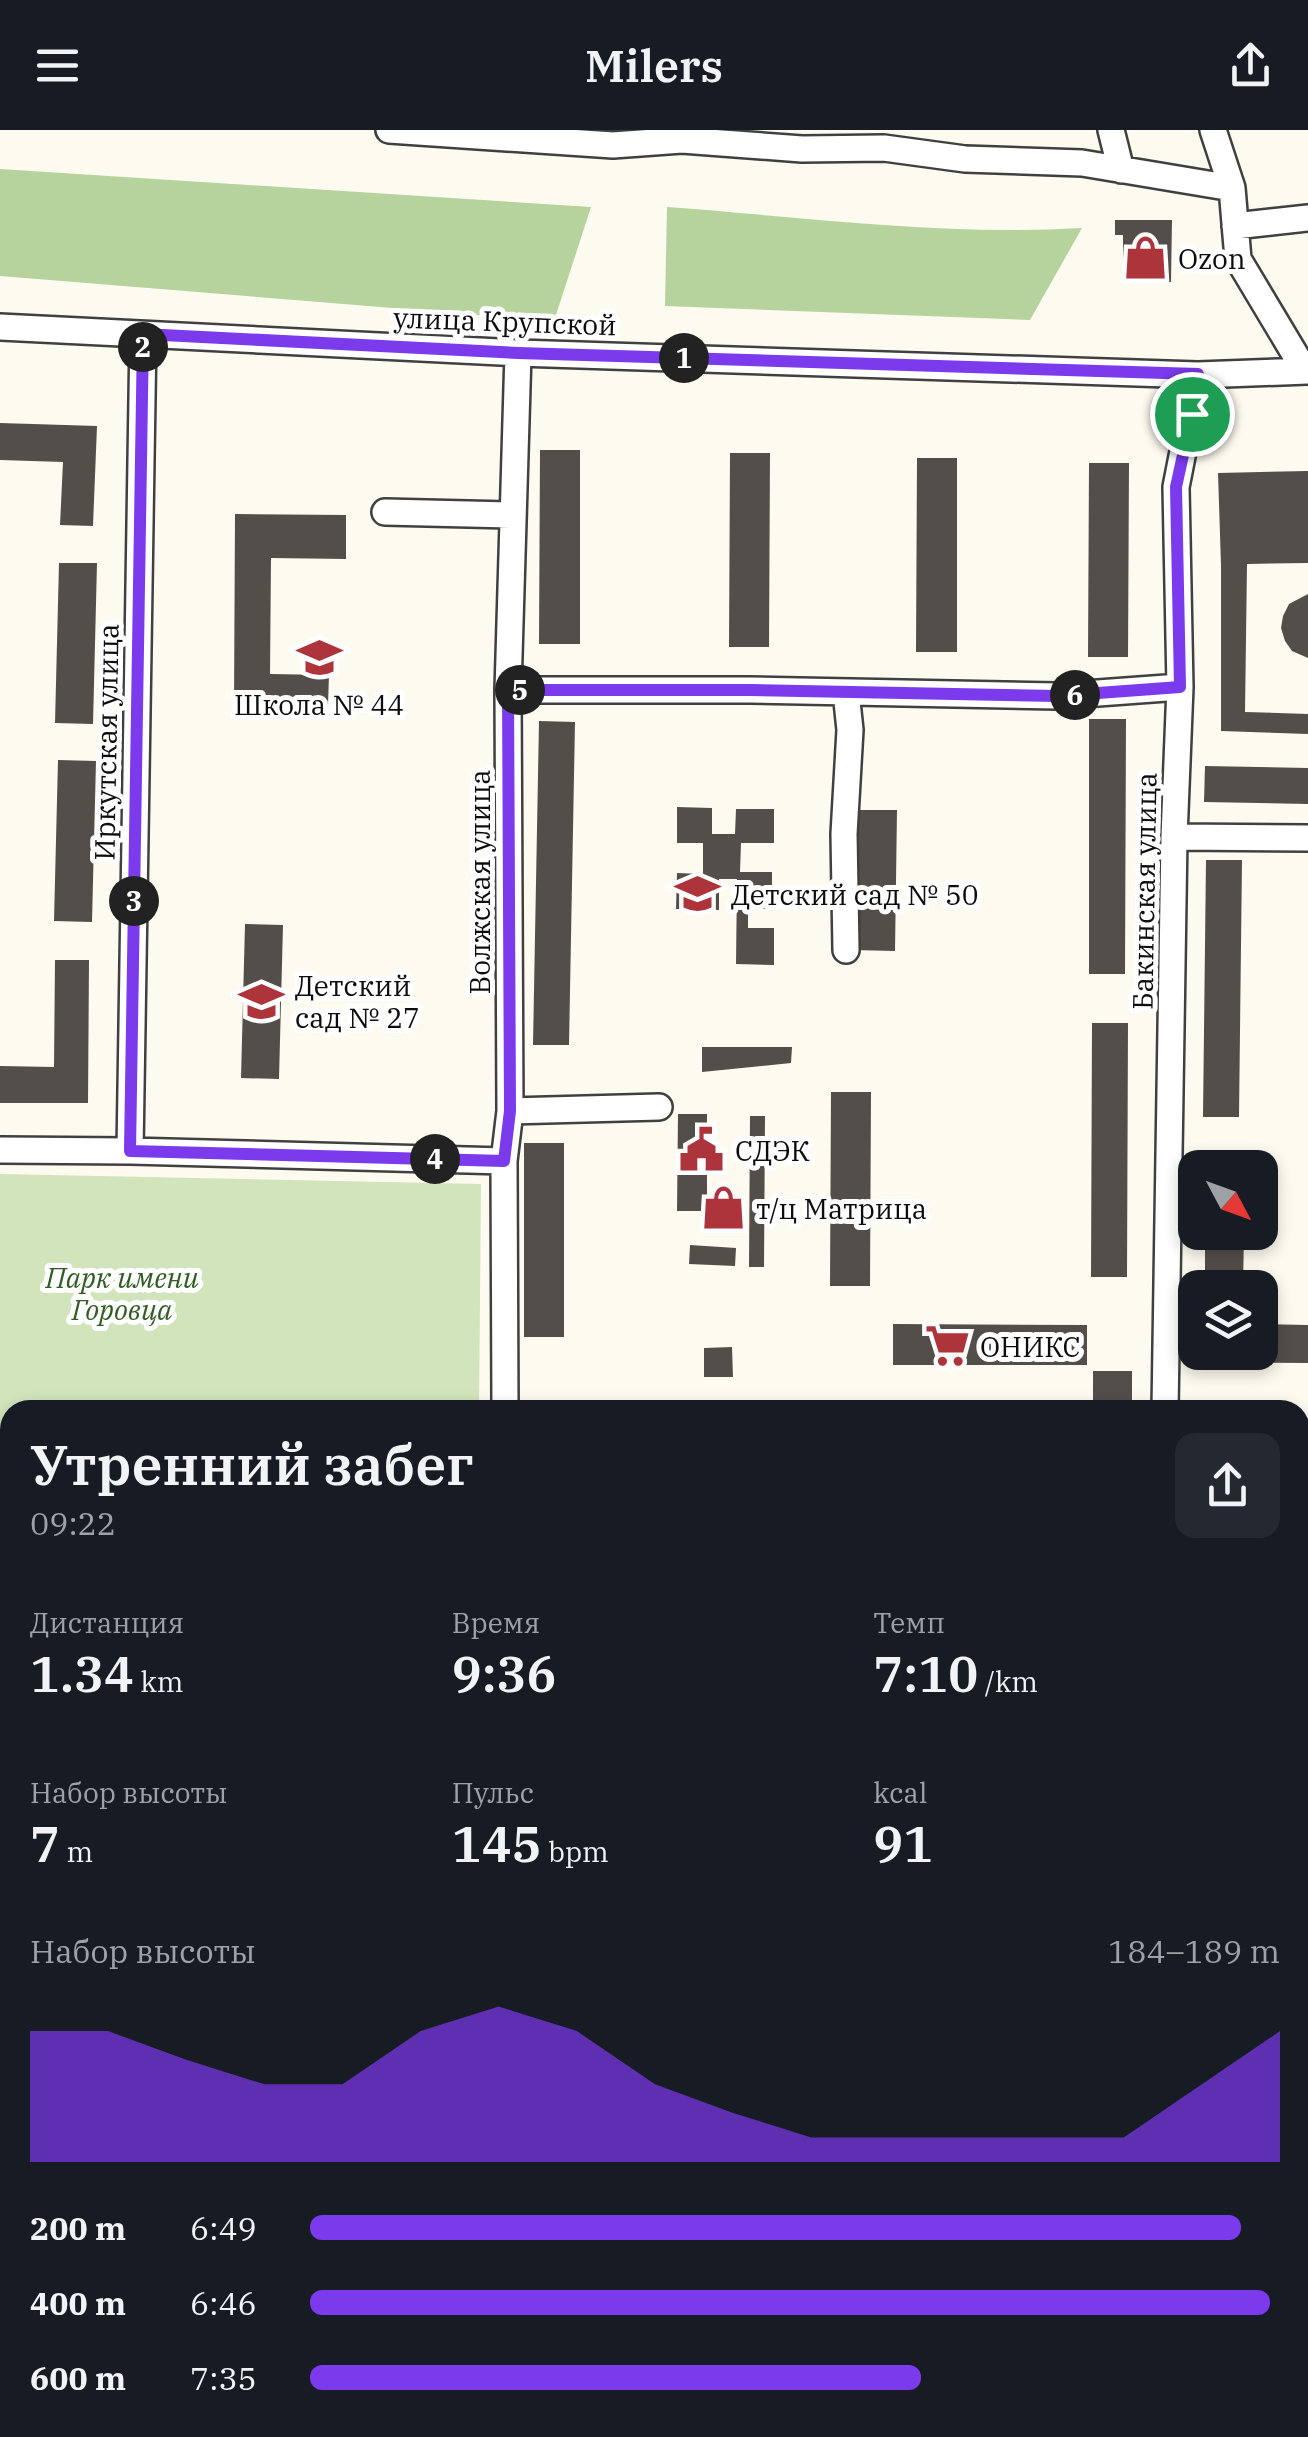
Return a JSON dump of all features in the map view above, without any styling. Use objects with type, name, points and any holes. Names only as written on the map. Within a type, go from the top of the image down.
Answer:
[{"type":"street","points":[[389,130],[551,135],[613,144],[680,135],[802,149],[882,139],[965,159],[1082,163],[1232,188]]},
{"type":"street","points":[[1111,130],[1121,170]]},
{"type":"street","points":[[1213,130],[1232,188],[1238,259],[1306,372]]},
{"type":"street","points":[[1235,226],[1308,218]]},
{"type":"street","name":"улица Крупской","points":[[0,327],[518,353],[1198,374],[1306,372]]},
{"type":"street","name":"Иркутская улица","points":[[130,1151],[143,334]]},
{"type":"street","name":"Волжская улица","points":[[505,1400],[504,1161],[510,1111],[508,690],[518,353]]},
{"type":"street","name":"Бакинская улица","points":[[1165,1400],[1180,687],[1176,487],[1198,374]]},
{"type":"street","points":[[385,512],[513,515]]},
{"type":"street","points":[[508,690],[1057,696],[1180,687]]},
{"type":"street","points":[[846,692],[850,730],[844,834],[846,950]]},
{"type":"street","points":[[1174,837],[1308,838]]},
{"type":"street","points":[[510,1111],[659,1107]]},
{"type":"street","points":[[0,1150],[504,1161]]},
{"type":"green space","points":[[0,169],[591,207],[554,321],[0,276]]},
{"type":"green space","points":[[667,207],[926,228],[1082,228],[1030,320],[665,306]]},
{"type":"green space","name":"Парк имени Горовца","points":[[0,1174],[481,1184],[479,1400],[0,1400]]},
{"type":"building","points":[[1115,220],[1172,220],[1171,282],[1150,282],[1150,273],[1123,268],[1123,235],[1115,235]]},
{"type":"building","points":[[0,423],[97,426],[93,526],[60,525],[63,462],[0,460]]},
{"type":"building","points":[[540,450],[580,450],[580,644],[539,644]]},
{"type":"building","points":[[730,453],[770,453],[769,647],[729,647]]},
{"type":"building","points":[[917,458],[957,458],[957,652],[916,652]]},
{"type":"building","points":[[1089,463],[1129,463],[1128,657],[1088,657]]},
{"type":"building","points":[[1308,471],[1308,563],[1247,564],[1245,712],[1308,714],[1308,734],[1221,731],[1218,473]]},
{"type":"building","points":[[235,514],[346,515],[346,559],[271,558],[270,674],[329,675],[328,705],[234,705]]},
{"type":"building","points":[[59,563],[97,563],[93,724],[55,723]]},
{"type":"building","points":[[1308,594],[1308,658],[1292,651],[1281,628],[1289,604]]},
{"type":"building","points":[[1089,719],[1126,719],[1125,974],[1089,974]]},
{"type":"building","points":[[539,721],[575,722],[569,1045],[533,1045]]},
{"type":"building","points":[[58,760],[96,761],[92,922],[54,921]]},
{"type":"building","points":[[1205,766],[1308,768],[1308,804],[1204,802]]},
{"type":"building","name":"Детский сад № 50","points":[[677,807],[712,808],[712,834],[735,834],[736,809],[774,809],[774,843],[741,843],[740,872],[772,872],[772,909],[748,908],[748,928],[774,928],[774,965],[736,964],[737,879],[719,879],[719,910],[676,909],[677,873],[703,874],[703,843],[677,843]]},
{"type":"building","points":[[854,810],[897,810],[895,951],[852,950]]},
{"type":"building","points":[[1206,860],[1242,860],[1239,1117],[1203,1117]]},
{"type":"building","name":"Детский сад № 27","points":[[245,924],[283,925],[279,1079],[241,1078]]},
{"type":"building","points":[[55,960],[89,960],[88,1103],[0,1103],[0,1066],[54,1067]]},
{"type":"building","points":[[1092,1023],[1128,1023],[1127,1277],[1091,1277]]},
{"type":"building","points":[[702,1047],[792,1047],[791,1063],[702,1072]]},
{"type":"building","points":[[831,1092],[871,1092],[870,1286],[830,1286]]},
{"type":"building","points":[[678,1114],[707,1114],[707,1211],[677,1211]]},
{"type":"building","points":[[750,1116],[765,1116],[764,1267],[749,1267]]},
{"type":"building","points":[[524,1143],[564,1143],[564,1337],[524,1337]]},
{"type":"building","points":[[690,1245],[736,1248],[735,1266],[689,1264]]},
{"type":"building","points":[[1205,1250],[1244,1250],[1243,1270],[1205,1270]]},
{"type":"building","points":[[893,1324],[1087,1325],[1087,1365],[893,1365]]},
{"type":"building","points":[[1278,1324],[1308,1325],[1308,1363],[1278,1363]]},
{"type":"building","points":[[732,1347],[733,1377],[704,1377],[704,1348]]},
{"type":"building","points":[[1093,1371],[1132,1371],[1132,1400],[1093,1400]]},
{"type":"place","name":"Ozon","points":[[1145,258]]},
{"type":"place","name":"Школа № 44","points":[[319,658]]},
{"type":"place","name":"Детский сад № 50","points":[[698,894]]},
{"type":"place","name":"Детский сад № 27","points":[[262,1001]]},
{"type":"place","name":"СДЭК","points":[[702,1150]]},
{"type":"place","name":"т/ц Матрица","points":[[723,1208]]},
{"type":"place","name":"ОНИКС","points":[[947,1346]]},
{"type":"route","points":[[143,334],[518,353],[1198,374],[1192,414],[1176,487],[1180,687],[1057,696],[508,690],[510,1111],[504,1161],[130,1151],[143,334]]}]
